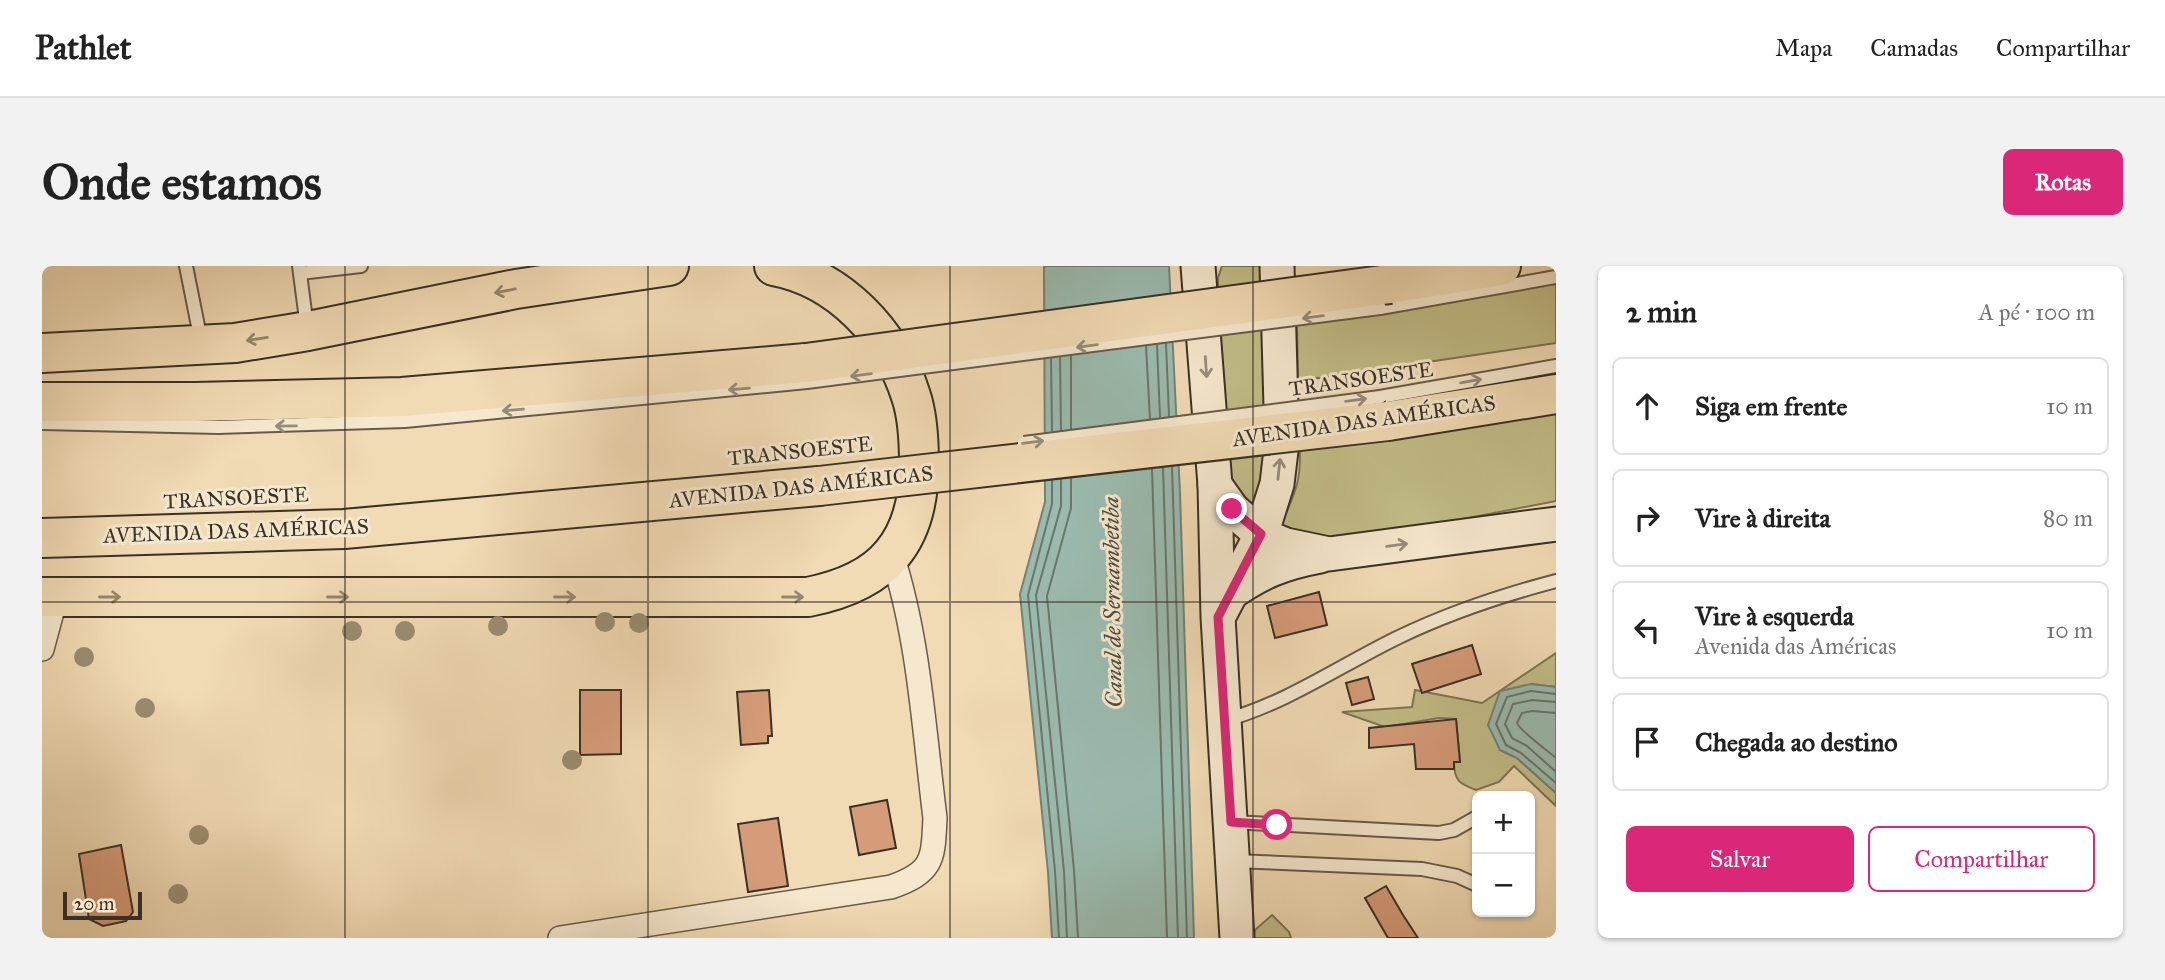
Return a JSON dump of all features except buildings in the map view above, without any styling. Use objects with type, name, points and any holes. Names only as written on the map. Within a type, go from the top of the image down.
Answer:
[{"type":"highway","points":[[42,353],[235,343],[516,289],[558,274],[669,266]]},
{"type":"highway","points":[[49,597],[808,597],[855,583],[892,555],[908,529],[919,492],[919,443],[911,396],[889,347],[864,316],[830,288],[791,269],[774,266]]},
{"type":"highway","points":[[42,402],[209,402],[402,397],[807,372],[1385,296],[1501,266]]},
{"type":"highway","name":"AVENIDA DAS AMÉRICAS","points":[[42,538],[344,529],[819,486],[1384,409],[1556,394]]},
{"type":"street","points":[[1223,606],[1269,516],[1277,484],[1282,442],[1277,266]]},
{"type":"street","points":[[1200,269],[1223,606],[1225,720],[1237,938]]},
{"type":"street","points":[[1215,485],[1232,509],[1261,534],[1286,545],[1329,554]]},
{"type":"street","points":[[1223,606],[1269,569],[1289,561],[1556,524]]},
{"type":"street","points":[[560,938],[891,887],[910,880],[928,867],[934,847],[935,818],[910,623],[892,555]]},
{"type":"street","points":[[42,649],[49,597]]},
{"type":"lane","points":[[186,266],[201,344]]},
{"type":"lane","points":[[308,331],[300,270],[361,266]]},
{"type":"lane","points":[[1385,296],[1556,277]]},
{"type":"lane","name":"TRANSOESTE","points":[[1011,445],[1384,409],[1556,366]]},
{"type":"lane","points":[[42,423],[218,427],[405,421],[807,372]]},
{"type":"lane","name":"TRANSOESTE","points":[[901,459],[929,456]]},
{"type":"lane","name":"TRANSOESTE","points":[[93,523],[174,521]]},
{"type":"lane","points":[[1225,720],[1261,710],[1400,636],[1502,595],[1556,581]]},
{"type":"lane","points":[[1231,822],[1439,833],[1454,830],[1472,820]]},
{"type":"lane","points":[[1234,861],[1422,869],[1457,876],[1472,883]]},
{"type":"shaded area","points":[[1222,266],[1267,266],[1273,445],[1257,515],[1243,502],[1224,468],[1219,380],[1218,278]]},
{"type":"shaded area","points":[[1556,283],[1556,343],[1298,381],[1297,325],[1381,314]]},
{"type":"shaded area","points":[[1556,404],[1556,501],[1432,525],[1394,528],[1328,540],[1279,529],[1297,486],[1300,465],[1299,439]]},
{"type":"shaded area","points":[[1556,653],[1556,687],[1531,684],[1500,750],[1517,758],[1556,793],[1556,806],[1514,766],[1499,782],[1476,790],[1462,784],[1454,768],[1454,762],[1460,761],[1456,719],[1439,718],[1385,727],[1342,712],[1412,707],[1415,690],[1482,703]]},
{"type":"shaded area","points":[[1272,915],[1289,932],[1291,938],[1254,938],[1255,930]]},
{"type":"water","name":"Canal de Sernambetiba","points":[[1044,266],[1169,266],[1180,493],[1194,938],[1052,938],[1048,872],[1020,594],[1045,502]]},
{"type":"water","points":[[1531,684],[1556,687],[1556,793],[1517,758],[1500,750],[1488,725],[1500,691]]},
{"type":"route","points":[[1232,509],[1245,523],[1261,534],[1218,617],[1231,822],[1277,825]]}]
